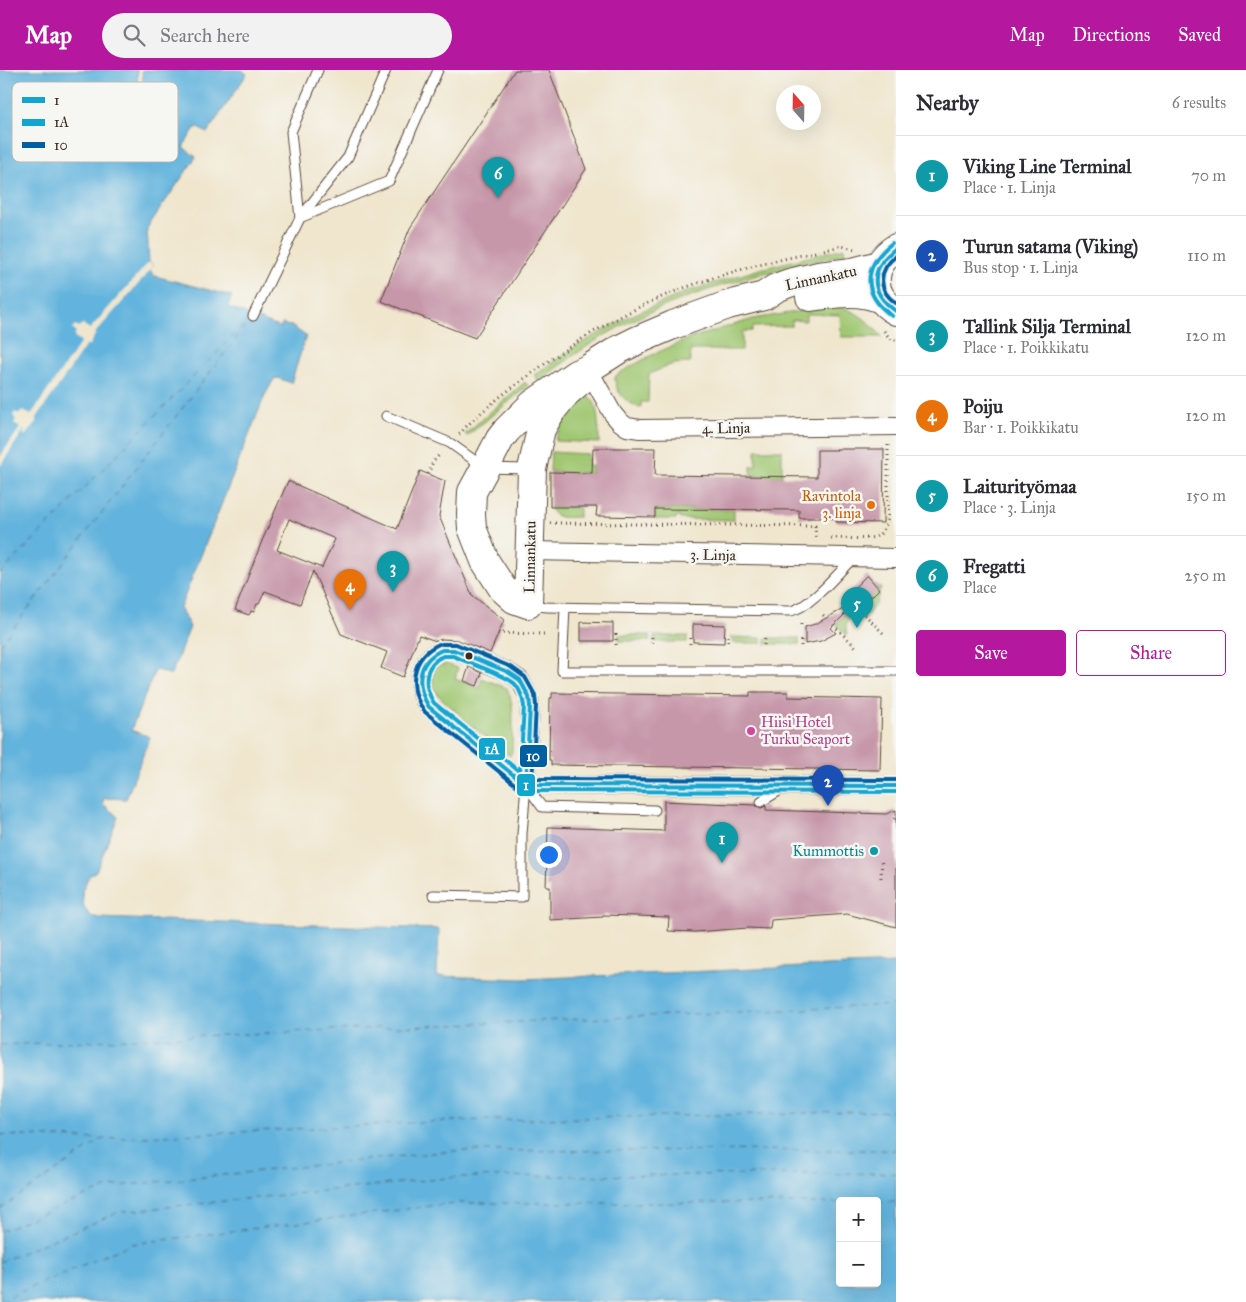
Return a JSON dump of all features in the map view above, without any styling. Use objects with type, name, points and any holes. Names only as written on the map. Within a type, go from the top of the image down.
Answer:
[{"type":"main road","name":"Linnankatu","points":[[588,369],[580,381],[567,392],[552,410],[540,429],[532,469],[528,604],[514,599],[503,589],[485,562],[472,528],[471,514],[472,492],[500,439],[524,412],[576,374],[647,336],[701,315],[764,296],[776,288],[789,283],[818,276],[853,272],[888,256]]},
{"type":"main road","points":[[888,256],[876,276],[876,288],[888,305]]},
{"type":"main road","name":"Linnankatu","points":[[764,296],[792,299],[844,292],[864,294],[888,305]]},
{"type":"street","name":"4. Linja","points":[[588,369],[613,414],[627,427],[640,430],[896,426]]},
{"type":"street","name":"3. Linja","points":[[530,551],[896,558]]},
{"type":"street","points":[[526,785],[530,706],[529,697],[520,680],[508,672],[454,650],[435,652],[422,670],[421,691],[429,707],[526,785],[896,786]]},
{"type":"lane","points":[[300,218],[291,132],[318,70]]},
{"type":"lane","points":[[254,316],[300,218],[348,156],[386,70]]},
{"type":"lane","points":[[300,218],[389,181],[438,70]]},
{"type":"lane","points":[[386,416],[450,443],[485,468],[532,469]]},
{"type":"lane","points":[[528,604],[565,607],[791,611],[810,602],[854,557]]},
{"type":"lane","points":[[565,607],[562,671],[896,671]]},
{"type":"lane","points":[[526,785],[542,807],[655,810]]},
{"type":"lane","points":[[433,895],[522,897],[522,834],[526,785]]},
{"type":"lane","points":[[761,802],[788,785]]},
{"type":"path","points":[[891,340],[896,340]]},
{"type":"path","points":[[547,523],[815,526],[816,538],[870,538],[877,536],[886,526],[888,519],[888,441]]},
{"type":"path","points":[[854,604],[884,633]]},
{"type":"path","points":[[833,625],[856,647]]},
{"type":"path","points":[[498,633],[544,634]]},
{"type":"path","points":[[616,634],[616,645]]},
{"type":"path","points":[[652,635],[652,643]]},
{"type":"path","points":[[690,635],[690,644]]},
{"type":"path","points":[[728,636],[728,645]]},
{"type":"path","points":[[764,645],[765,636]]},
{"type":"path","points":[[801,637],[801,646]]},
{"type":"path","points":[[881,878],[882,859]]},
{"type":"green space","points":[[844,248],[845,254],[736,281],[657,309],[595,341],[539,381],[534,375],[578,345],[628,317],[689,291],[760,269]]},
{"type":"green space","points":[[832,306],[854,312],[872,326],[882,337],[841,337],[840,315],[806,314],[806,321],[792,320],[792,326],[753,327],[752,331],[742,332],[742,350],[691,350],[690,363],[673,364],[649,374],[648,402],[641,402],[641,407],[626,400],[619,392],[615,382],[615,377],[621,372],[652,355],[688,339],[753,319]]},
{"type":"green space","points":[[525,382],[528,386],[467,436],[465,434]]},
{"type":"green space","points":[[588,397],[593,400],[595,405],[599,443],[555,441],[570,409],[574,404],[582,402]]},
{"type":"green space","points":[[756,450],[782,450],[782,476],[751,476],[751,466],[756,466]]},
{"type":"green space","points":[[551,452],[588,454],[588,466],[592,466],[592,473],[550,472]]},
{"type":"green space","points":[[550,507],[579,507],[579,517],[566,518],[558,516]]},
{"type":"green space","points":[[655,509],[734,510],[734,520],[680,519],[679,516],[676,516],[676,519],[655,519]]},
{"type":"green space","points":[[875,584],[881,588],[876,603],[868,615],[856,602],[862,606],[879,589]]},
{"type":"green space","points":[[853,606],[866,618],[855,616],[849,619],[846,625],[846,635],[836,624]]},
{"type":"green space","points":[[619,635],[650,635],[650,641],[619,641]]},
{"type":"green space","points":[[654,636],[687,636],[687,642],[654,642]]},
{"type":"green space","points":[[730,637],[762,638],[762,643],[732,643],[732,638]]},
{"type":"green space","points":[[766,638],[799,638],[799,644],[766,644]]},
{"type":"green space","points":[[446,664],[458,668],[455,679],[479,688],[482,678],[507,688],[513,711],[512,751],[510,756],[473,727],[438,695],[433,686],[433,670],[434,667]]},
{"type":"water","points":[[0,70],[137,70],[138,82],[12,82],[12,162],[178,162],[178,82],[143,82],[142,70],[242,70],[247,74],[207,133],[195,128],[183,147],[196,157],[147,228],[149,262],[154,266],[150,270],[155,276],[232,296],[228,307],[281,328],[282,324],[290,325],[306,336],[291,383],[278,378],[274,379],[265,395],[180,608],[190,627],[171,675],[157,670],[154,673],[131,730],[150,737],[126,799],[104,798],[103,804],[118,817],[96,871],[89,876],[82,891],[84,908],[91,916],[99,918],[439,929],[437,976],[522,979],[896,963],[896,1302],[0,1302]]},
{"type":"pier","points":[[149,262],[154,266],[96,332],[89,345],[86,345],[36,419],[36,422],[25,435],[23,434],[24,430],[0,466],[0,457],[20,428],[14,423],[16,419],[13,416],[15,412],[19,414],[23,411],[31,415],[81,342],[74,336],[76,332],[72,329],[75,325],[79,327],[82,324],[90,329]]},
{"type":"building","points":[[515,70],[549,70],[586,169],[475,338],[381,301],[410,228]]},
{"type":"building","points":[[593,448],[656,448],[655,475],[817,477],[817,450],[884,449],[883,523],[836,522],[836,518],[799,518],[799,510],[655,509],[655,517],[596,516],[597,507],[550,507],[550,472],[592,473]]},
{"type":"building","points":[[420,471],[445,481],[439,516],[472,595],[504,620],[490,653],[458,640],[442,639],[436,641],[419,635],[403,677],[381,668],[387,652],[341,634],[313,571],[300,604],[265,591],[254,612],[251,611],[249,615],[235,610],[288,481],[397,529]],"holes":[[[289,519],[335,539],[322,568],[277,550]]]},
{"type":"building","points":[[867,575],[879,589],[862,606],[849,593]]},
{"type":"building","points":[[847,607],[849,610],[831,628],[836,633],[821,641],[805,644],[805,627],[815,624]]},
{"type":"building","points":[[581,622],[613,623],[613,641],[581,641]]},
{"type":"building","points":[[693,624],[725,625],[724,643],[693,642]]},
{"type":"building","points":[[469,667],[482,673],[477,686],[464,681]]},
{"type":"building","points":[[750,692],[788,692],[788,697],[882,699],[880,770],[551,765],[551,760],[549,760],[550,698],[552,698],[552,693],[750,696]]},
{"type":"building","points":[[664,801],[755,805],[761,808],[766,806],[766,810],[886,814],[896,810],[896,927],[847,914],[771,920],[770,929],[748,928],[695,932],[668,931],[669,917],[603,915],[603,917],[550,920],[550,887],[546,887],[548,827],[664,831]]},
{"type":"ferry route","points":[[0,645],[251,319]]},
{"type":"ferry route","points":[[0,574],[249,320]]},
{"type":"ferry route","points":[[0,1045],[896,1005]]},
{"type":"ferry route","points":[[0,1135],[102,1139],[450,1121],[896,1111]]},
{"type":"ferry route","points":[[0,1209],[101,1140]]},
{"type":"ferry route","points":[[0,1231],[108,1187],[452,1151],[896,1150]]},
{"type":"ferry route","points":[[0,1262],[119,1212],[458,1177],[896,1173]]},
{"type":"ferry route","points":[[881,1202],[896,1202]]},
{"type":"ferry route","points":[[0,1301],[131,1244],[454,1203],[836,1203]]},
{"type":"transit line","name":"1A","points":[[892,243],[875,261],[869,280],[875,299],[892,316]]},
{"type":"transit line","name":"1","points":[[896,248],[881,264],[876,280],[881,296],[896,311]]},
{"type":"transit line","name":"10","points":[[896,256],[886,267],[882,280],[885,292],[896,303]]},
{"type":"transit line","name":"10","points":[[439,644],[422,657],[418,665],[414,683],[419,703],[425,712],[522,790],[529,790],[532,785],[536,706],[535,695],[525,677],[511,667],[456,644],[442,644]]},
{"type":"transit line","name":"1","points":[[442,650],[454,650],[508,672],[520,680],[529,697],[530,706],[526,785],[429,707],[420,682],[421,674],[427,660],[442,650]]},
{"type":"transit line","name":"1A","points":[[443,656],[453,656],[486,669],[510,680],[517,686],[524,706],[520,772],[434,703],[428,690],[428,670],[436,660],[443,656]]},
{"type":"transit line","name":"10","points":[[526,779],[896,780]]},
{"type":"transit line","name":"1","points":[[526,785],[896,786]]},
{"type":"transit line","name":"1A","points":[[526,791],[896,792]]},
{"type":"place","name":"Fregatti","points":[[498,198]]},
{"type":"place","name":"Ravintola 3. linja","points":[[871,505]]},
{"type":"place","name":"Tallink Silja Terminal","points":[[393,592]]},
{"type":"place","name":"Poiju","points":[[350,610]]},
{"type":"place","name":"Laiturityömaa","points":[[857,628]]},
{"type":"place","name":"Hiisi Hotel Turku Seaport","points":[[751,731]]},
{"type":"place","name":"Turun satama (Viking)","points":[[828,806]]},
{"type":"place","name":"Kummottis","points":[[874,851]]},
{"type":"place","name":"Viking Line Terminal","points":[[722,863]]}]
